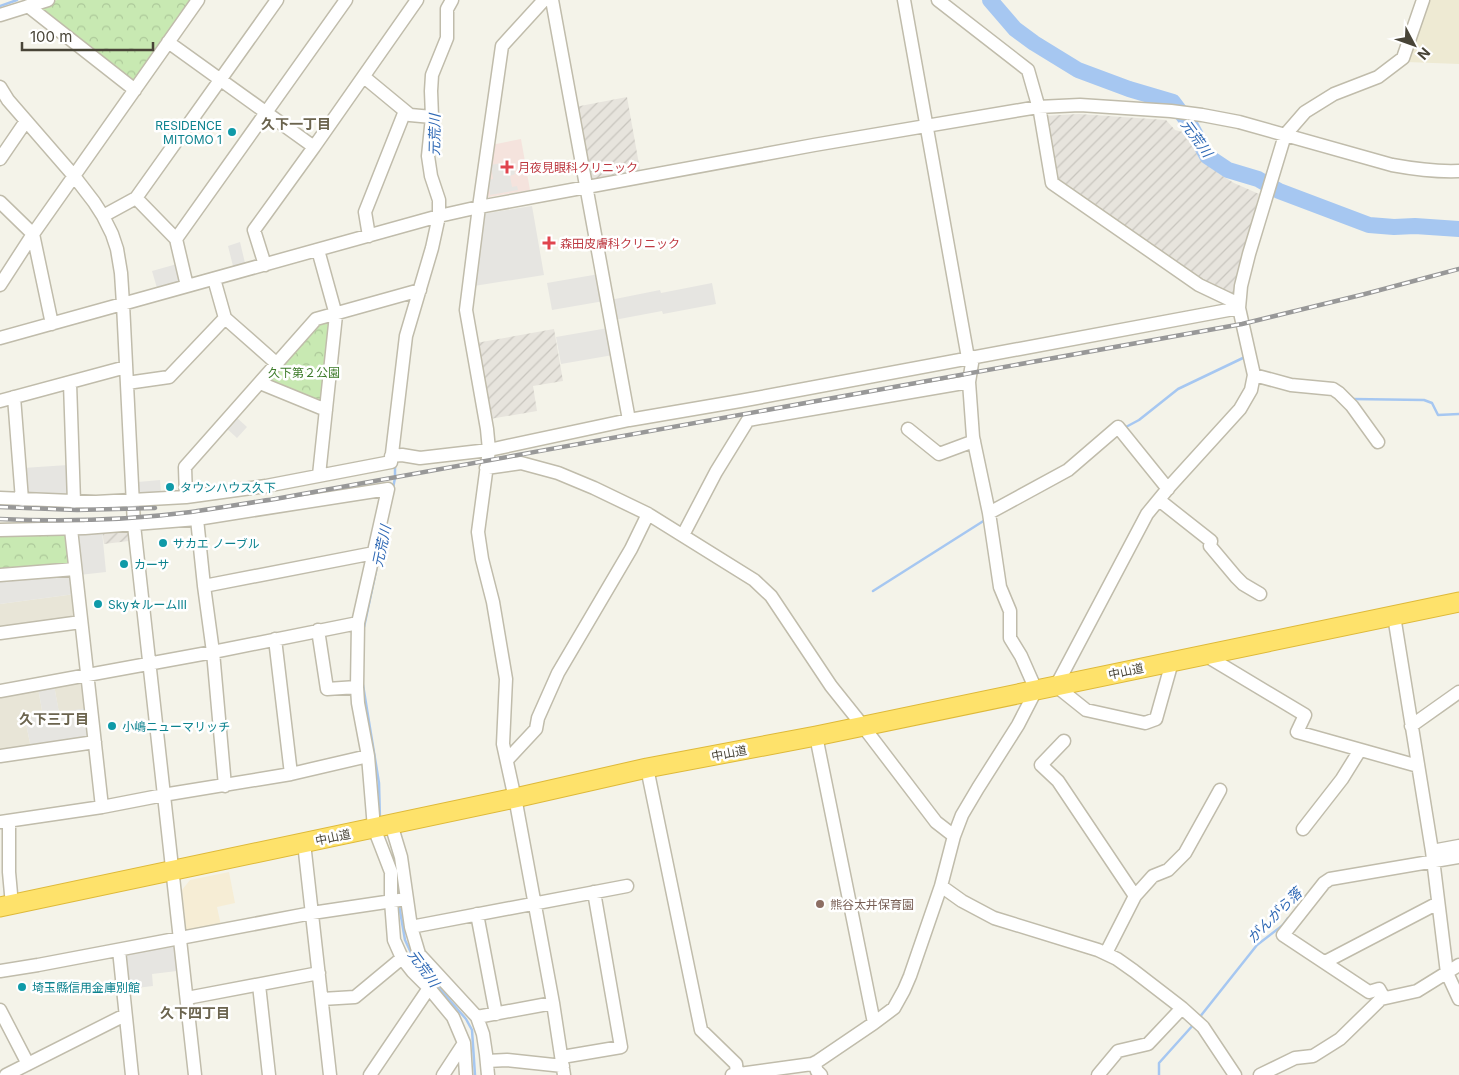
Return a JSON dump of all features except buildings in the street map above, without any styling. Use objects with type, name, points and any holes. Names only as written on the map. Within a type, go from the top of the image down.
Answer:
[{"type":"highway","name":"中山道","points":[[6,906],[515,798],[647,768],[816,736],[1459,602]]},
{"type":"street","points":[[0,15],[48,0]]},
{"type":"street","points":[[0,285],[33,234],[198,0]]},
{"type":"street","points":[[103,216],[136,198],[277,0]]},
{"type":"street","points":[[176,239],[346,0]]},
{"type":"street","points":[[265,265],[254,230],[417,0]]},
{"type":"street","points":[[0,498],[74,502],[133,501],[186,497],[266,486],[391,462],[397,456],[406,336],[440,216],[439,200],[431,176],[428,156],[432,117],[430,91],[432,75],[447,38],[447,9],[452,0]]},
{"type":"street","points":[[544,0],[502,46],[466,310],[489,450],[478,532],[482,558],[493,602],[506,678],[503,744],[535,903],[563,1066]]},
{"type":"street","points":[[552,0],[629,420]]},
{"type":"street","points":[[647,768],[701,1030],[736,1064],[735,1074],[757,1073],[814,1063],[894,1008],[904,990],[941,886],[954,836],[962,815],[1018,725],[1036,690],[1021,656],[1010,638],[1010,611],[1000,587],[990,514],[974,441],[969,382],[971,358],[904,0]]},
{"type":"street","points":[[938,0],[1028,70],[1038,107],[1052,183],[1199,285],[1239,306]]},
{"type":"street","points":[[1172,662],[1156,719],[1145,722],[1086,710],[1056,686],[1148,514],[1240,409],[1251,390],[1254,375],[1239,306],[1241,286],[1248,254],[1285,135],[1305,112],[1334,94],[1378,77],[1403,58],[1423,0]]},
{"type":"street","points":[[28,6],[135,90]]},
{"type":"street","points":[[168,42],[314,146]]},
{"type":"street","points":[[364,77],[410,115],[432,117]]},
{"type":"street","points":[[0,87],[8,100],[94,202],[103,216],[118,249],[123,304],[134,526],[195,1075]]},
{"type":"street","points":[[0,338],[440,216],[479,207],[926,125],[1038,107],[1080,105],[1198,114],[1239,122],[1392,165],[1442,172],[1459,171]]},
{"type":"street","points":[[370,236],[365,212],[404,111]]},
{"type":"street","points":[[0,159],[26,121]]},
{"type":"street","points":[[136,198],[176,239],[187,286]]},
{"type":"street","points":[[0,202],[33,234],[52,324]]},
{"type":"street","points":[[318,250],[336,314],[319,475]]},
{"type":"street","points":[[214,279],[225,318],[276,363]]},
{"type":"street","points":[[186,497],[184,467],[316,319],[420,290]]},
{"type":"street","points":[[397,456],[420,458],[489,450],[629,420],[971,358],[1239,306]]},
{"type":"street","points":[[127,383],[169,377],[225,318]]},
{"type":"street","points":[[0,401],[126,367]]},
{"type":"street","points":[[1254,375],[1291,385],[1333,389],[1352,406],[1378,442]]},
{"type":"street","points":[[683,535],[716,472],[748,420],[969,382]]},
{"type":"street","points":[[70,383],[74,502]]},
{"type":"street","points":[[260,383],[326,410]]},
{"type":"street","points":[[14,397],[22,500]]},
{"type":"street","points":[[990,514],[1068,470],[1118,427],[1168,489]]},
{"type":"street","points":[[908,429],[939,454],[974,441]]},
{"type":"street","points":[[486,468],[522,463],[558,473],[594,488],[648,514],[754,580],[771,596],[831,686],[936,822],[954,836]]},
{"type":"street","points":[[0,530],[134,526],[197,519],[388,489],[358,623],[358,703],[391,872],[394,940],[402,958],[453,1017],[464,1043],[466,1075]]},
{"type":"street","points":[[1159,500],[1211,541],[1210,546],[1236,577],[1243,584],[1260,594]]},
{"type":"street","points":[[507,760],[536,729],[538,718],[558,673],[631,549],[648,514]]},
{"type":"street","points":[[197,519],[204,586],[214,652],[225,786]]},
{"type":"street","points":[[71,529],[102,807]]},
{"type":"street","points":[[204,586],[374,553]]},
{"type":"street","points":[[0,575],[75,569]]},
{"type":"street","points":[[1394,616],[1432,856],[1447,973],[1459,999]]},
{"type":"street","points":[[0,633],[81,622]]},
{"type":"street","points":[[0,691],[150,662],[214,652],[358,623]]},
{"type":"street","points":[[318,630],[327,688],[357,687]]},
{"type":"street","points":[[275,639],[291,774]]},
{"type":"street","points":[[1205,655],[1306,716],[1297,732],[1418,766]]},
{"type":"street","points":[[1411,726],[1459,692]]},
{"type":"street","points":[[816,736],[874,1023]]},
{"type":"street","points":[[1064,741],[1041,766],[1058,780],[1135,896]]},
{"type":"street","points":[[0,756],[95,742]]},
{"type":"street","points":[[1303,829],[1342,779],[1360,750]]},
{"type":"street","points":[[6,906],[9,872],[4,822],[225,786],[291,774],[368,756]]},
{"type":"street","points":[[1106,953],[1135,896],[1153,876],[1168,870],[1185,853],[1220,790]]},
{"type":"street","points":[[383,826],[401,857],[411,927],[419,954],[477,1017],[483,1034],[488,1075]]},
{"type":"street","points":[[304,843],[330,1075]]},
{"type":"street","points":[[1384,998],[1379,989],[1369,992],[1283,935],[1324,883],[1330,879],[1432,856],[1459,846]]},
{"type":"street","points":[[1432,856],[1459,857]]},
{"type":"street","points":[[411,927],[627,886]]},
{"type":"street","points":[[941,886],[962,901],[994,918],[1098,950],[1134,970],[1182,1008],[1203,1028],[1235,1075]]},
{"type":"street","points":[[487,1061],[507,1060],[563,1066],[621,1047],[594,892]]},
{"type":"street","points":[[0,971],[312,913],[406,899]]},
{"type":"street","points":[[1325,962],[1438,903]]},
{"type":"street","points":[[477,914],[496,1014]]},
{"type":"street","points":[[119,950],[132,1075]]},
{"type":"street","points":[[322,999],[355,997],[402,958]]},
{"type":"street","points":[[1260,1075],[1295,1058],[1313,1056],[1340,1040],[1381,999],[1417,990],[1459,964]]},
{"type":"street","points":[[187,998],[319,973]]},
{"type":"street","points":[[259,985],[269,1075]]},
{"type":"street","points":[[370,1075],[429,988]]},
{"type":"street","points":[[477,1017],[553,1003]]},
{"type":"street","points":[[1098,1075],[1118,1051],[1148,1044],[1182,1008]]},
{"type":"street","points":[[0,1010],[28,1064]]},
{"type":"street","points":[[6,1075],[125,1015]]},
{"type":"street","points":[[443,1075],[464,1043]]},
{"type":"street","points":[[814,1063],[821,1075]]},
{"type":"shaded area","points":[[1427,0],[1459,0],[1459,64],[1407,62]]},
{"type":"shaded area","points":[[627,97],[640,170],[588,180],[575,107]]},
{"type":"shaded area","points":[[1079,114],[1166,120],[1175,130],[1183,132],[1196,152],[1218,173],[1234,183],[1259,194],[1232,298],[1201,283],[1056,182],[1043,116]]},
{"type":"shaded area","name":"月夜見眼科クリニック","points":[[521,139],[530,190],[483,198],[491,145]]},
{"type":"shaded area","points":[[507,162],[507,165],[513,164],[515,174],[510,176],[512,187],[517,186],[518,190],[490,195],[488,180],[493,179],[491,165]]},
{"type":"shaded area","points":[[532,206],[544,275],[474,286],[482,214]]},
{"type":"shaded area","points":[[240,242],[245,263],[233,266],[228,246]]},
{"type":"shaded area","points":[[177,264],[181,281],[157,288],[152,271]]},
{"type":"shaded area","points":[[599,274],[604,301],[552,310],[547,283]]},
{"type":"shaded area","points":[[712,283],[716,304],[663,314],[662,311],[614,320],[610,300],[660,290],[661,293]]},
{"type":"shaded area","points":[[608,328],[613,355],[561,364],[556,337]]},
{"type":"shaded area","points":[[554,329],[563,381],[533,386],[537,411],[490,419],[476,343]]},
{"type":"shaded area","points":[[235,416],[247,427],[237,438],[225,427]]},
{"type":"shaded area","points":[[68,465],[70,495],[27,496],[23,468]]},
{"type":"shaded area","points":[[160,480],[161,495],[138,496],[138,482]]},
{"type":"shaded area","points":[[128,529],[129,541],[104,544],[102,531]]},
{"type":"shaded area","points":[[102,531],[106,572],[79,575],[75,533]]},
{"type":"shaded area","points":[[73,573],[75,594],[0,604],[0,578]]},
{"type":"shaded area","points":[[75,594],[78,620],[0,629],[0,604]]},
{"type":"shaded area","points":[[85,680],[88,708],[59,713],[54,685]]},
{"type":"shaded area","points":[[54,685],[59,712],[88,708],[91,739],[31,748],[25,719],[43,716],[38,688]]},
{"type":"shaded area","points":[[38,688],[43,716],[25,719],[31,748],[0,753],[0,695]]},
{"type":"shaded area","points":[[229,872],[235,903],[217,907],[221,926],[189,932],[186,930],[182,890],[190,880]]},
{"type":"shaded area","points":[[172,944],[175,946],[177,971],[152,974],[153,986],[128,989],[124,955],[126,953]]},
{"type":"green space","points":[[57,0],[193,0],[133,84],[35,7]]},
{"type":"green space","name":"久下第２公園","points":[[332,319],[322,405],[266,381],[318,323]]},
{"type":"green space","points":[[64,532],[68,536],[71,566],[0,571],[0,533]]},
{"type":"waterway","name":"元荒川","points":[[0,6],[17,0]]},
{"type":"waterway","name":"元荒川","points":[[990,0],[1015,29],[1078,70],[1129,89],[1173,102],[1191,126],[1207,156],[1228,170],[1258,179],[1279,191],[1369,225],[1459,229]]},
{"type":"waterway","points":[[1124,428],[1139,420],[1178,389],[1245,357]]},
{"type":"waterway","points":[[1352,399],[1424,400],[1432,403],[1438,415],[1459,414]]},
{"type":"waterway","name":"元荒川","points":[[393,488],[395,464]]},
{"type":"waterway","points":[[873,591],[985,520]]},
{"type":"waterway","name":"元荒川","points":[[364,627],[380,552]]},
{"type":"waterway","name":"元荒川","points":[[363,685],[379,783],[380,820]]},
{"type":"waterway","name":"元荒川","points":[[399,905],[405,940],[414,959],[466,1019],[472,1030],[475,1075]]},
{"type":"waterway","name":"がんがら落","points":[[1199,1018],[1257,945],[1283,925],[1288,918]]},
{"type":"waterway","name":"がんがら落","points":[[1159,1075],[1159,1063],[1194,1024]]},
{"type":"railway","points":[[0,519],[120,519],[191,512],[275,499],[1242,324],[1459,269]]},
{"type":"railway","points":[[0,507],[77,510],[155,508]]},
{"type":"place","name":"RESIDENCE MITOMO 1","points":[[232,132]]},
{"type":"place","name":"月夜見眼科クリニック","points":[[507,167]]},
{"type":"place","name":"森田皮膚科クリニック","points":[[549,243]]},
{"type":"place","name":"タウンハウス久下","points":[[170,487]]},
{"type":"place","name":"サカエ ノーブル","points":[[163,543]]},
{"type":"place","name":"カーサ","points":[[124,564]]},
{"type":"place","name":"Sky☆ルームⅢ","points":[[98,604]]},
{"type":"place","name":"小嶋ニューマリッチ","points":[[112,726]]},
{"type":"place","name":"熊谷太井保育園","points":[[820,904]]},
{"type":"place","name":"埼玉縣信用金庫別館","points":[[22,987]]},
{"type":"district","name":"久下一丁目","points":[[296,123]]},
{"type":"district","name":"久下三丁目","points":[[54,718]]},
{"type":"district","name":"久下四丁目","points":[[195,1012]]}]
